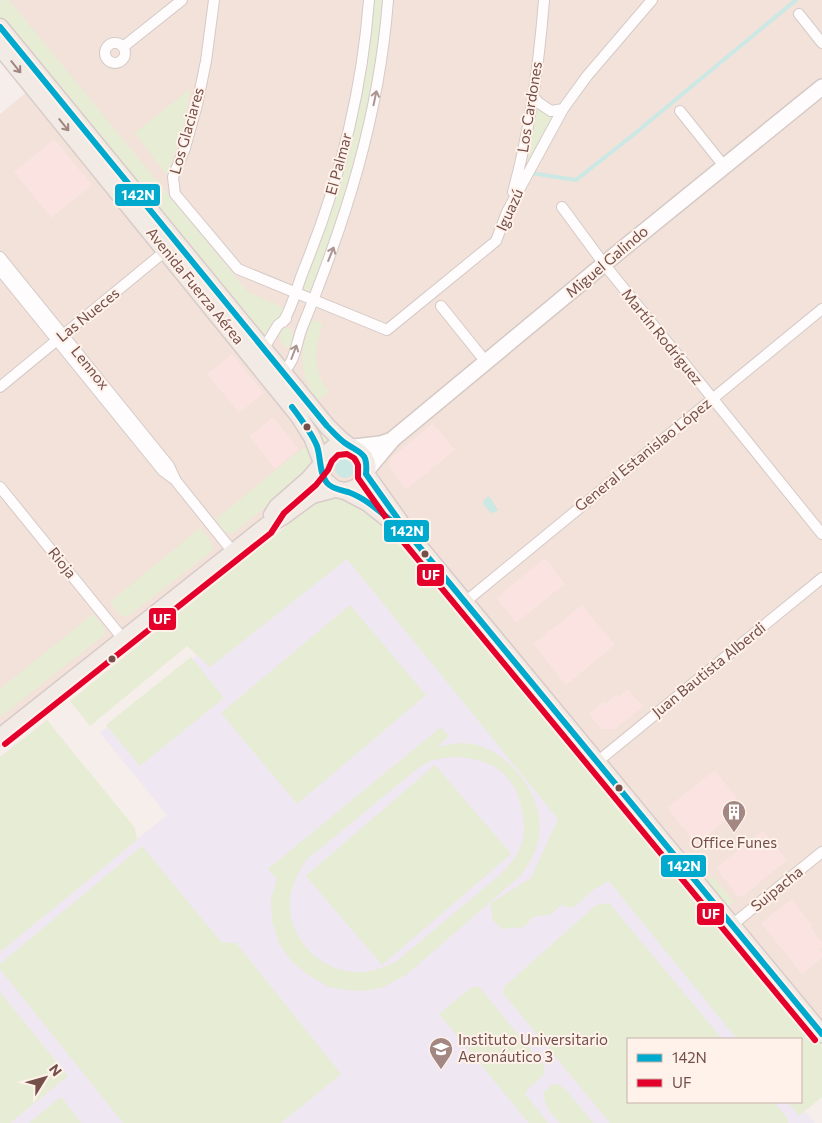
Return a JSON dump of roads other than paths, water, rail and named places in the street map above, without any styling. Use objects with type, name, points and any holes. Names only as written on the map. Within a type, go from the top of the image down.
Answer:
[{"type":"main road","name":"Avenida Fuerza Aérea","points":[[2,37],[276,376],[327,426],[364,456],[367,472],[407,532],[822,1034]]},
{"type":"main road","name":"Miguel Galindo","points":[[367,472],[393,439],[822,87]]},
{"type":"main road","name":"Avenida Fuerza Aérea","points":[[276,376],[318,449],[324,480],[368,504],[407,532]]},
{"type":"main road","name":"Miguel Galindo","points":[[351,446],[380,444],[393,439]]},
{"type":"main road","points":[[266,526],[277,507],[309,479],[322,464],[329,450],[341,445],[351,446]]},
{"type":"main road","points":[[1,736],[266,526],[312,495],[358,486],[367,472]]},
{"type":"street","points":[[123,47],[182,0]]},
{"type":"street","name":"Los Glaciares","points":[[214,0],[206,61],[196,105],[185,148],[173,178],[175,194],[238,269],[312,300]]},
{"type":"street","name":"El Palmar","points":[[283,322],[316,240],[348,133],[360,78],[369,0]]},
{"type":"street","name":"El Palmar","points":[[276,376],[292,359],[352,192],[367,136],[378,80],[388,0]]},
{"type":"street","name":"Los Cardones","points":[[507,212],[521,163],[542,34],[544,0]]},
{"type":"street","name":"Iguazú","points":[[312,300],[387,330],[496,241],[507,212],[563,108],[587,76],[652,0]]},
{"type":"street","points":[[799,14],[822,43]]},
{"type":"street","points":[[532,95],[539,104],[551,110],[563,108]]},
{"type":"street","points":[[680,111],[724,166]]},
{"type":"street","name":"Martín Rodríguez","points":[[562,207],[604,264],[822,534]]},
{"type":"street","name":"Las Nueces","points":[[0,387],[171,246]]},
{"type":"street","name":"Lennox","points":[[0,257],[60,338]]},
{"type":"street","name":"Lennox","points":[[0,270],[169,466],[176,481],[233,552]]},
{"type":"street","name":"El Palmar","points":[[259,355],[278,325],[289,317],[295,292]]},
{"type":"street","name":"El Palmar","points":[[301,330],[307,324],[311,313],[312,300]]},
{"type":"street","points":[[441,306],[486,362]]},
{"type":"street","name":"General Estanislao López","points":[[465,602],[822,309]]},
{"type":"street","name":"Rioja","points":[[0,487],[124,640]]},
{"type":"street","name":"Juan Bautista Alberdi","points":[[597,762],[822,578]]},
{"type":"street","name":"Suipacha","points":[[732,925],[822,852]]},
{"type":"water","points":[[345,458],[352,461],[355,468],[352,475],[345,478],[338,475],[335,468],[338,461]]},
{"type":"water","points":[[489,496],[498,510],[493,513],[483,504],[484,500]]},
{"type":"waterway","points":[[531,173],[576,180],[796,0]]},
{"type":"place","name":"Office Funes","points":[[734,833]]},
{"type":"place","name":"Instituto Universitario Aeronáutico 3","points":[[441,1070]]}]
